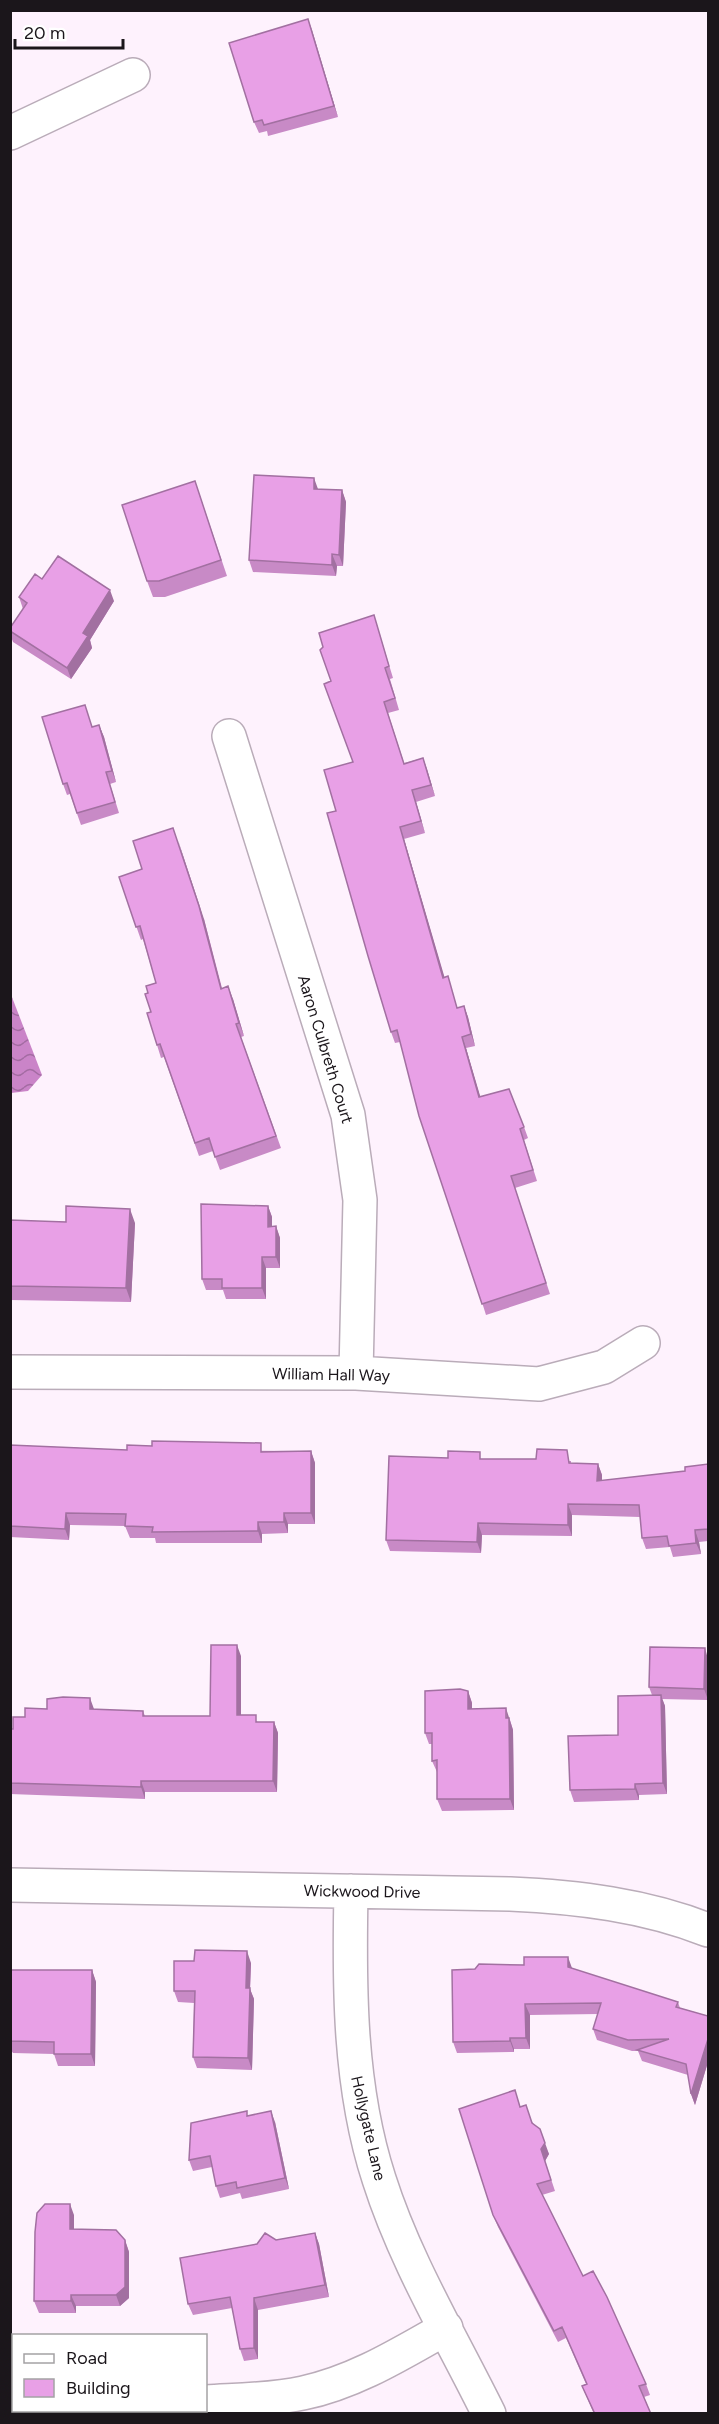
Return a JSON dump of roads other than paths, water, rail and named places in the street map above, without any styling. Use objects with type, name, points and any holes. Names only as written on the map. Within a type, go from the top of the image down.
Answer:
[{"type":"street","points":[[10,133],[133,75]]},
{"type":"street","name":"Aaron Culbreth Court","points":[[229,736],[348,1115],[360,1200],[356,1373]]},
{"type":"street","name":"William Hall Way","points":[[10,1372],[356,1373],[539,1384],[604,1367],[643,1343]]},
{"type":"street","name":"Wickwood Drive","points":[[10,1885],[571,1897],[632,1907],[708,1930]]},
{"type":"street","name":"Hollygate Lane","points":[[351,1891],[349,1974],[356,2069],[369,2140],[379,2179],[409,2253],[489,2414]]},
{"type":"street","points":[[207,2402],[263,2399],[304,2393],[383,2364],[446,2328]]},
{"type":"water","points":[[10,992],[42,1075],[28,1091],[11,1093]]}]
